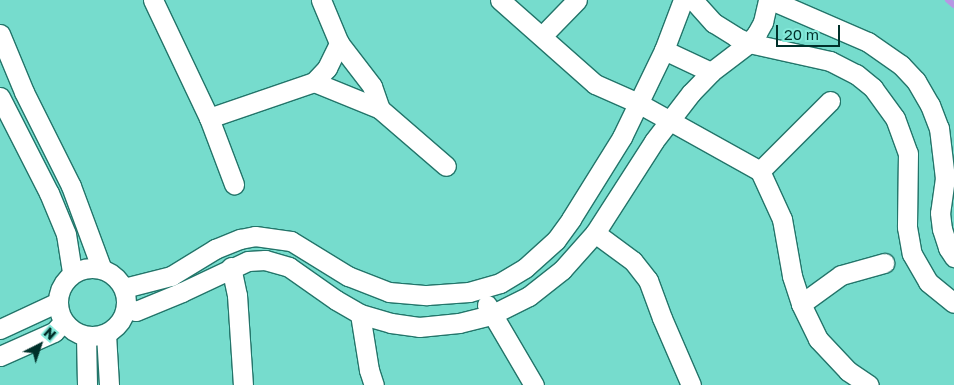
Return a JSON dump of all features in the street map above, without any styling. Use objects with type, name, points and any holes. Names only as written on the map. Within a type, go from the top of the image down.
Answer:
[{"type":"street","points":[[154,0],[209,118],[234,184]]},
{"type":"street","points":[[321,0],[339,43],[372,86],[380,109]]},
{"type":"street","points":[[500,0],[595,84],[638,103],[668,122],[760,171],[782,219],[792,276],[818,339],[848,371],[869,385]]},
{"type":"street","points":[[542,36],[577,0]]},
{"type":"street","points":[[124,288],[171,276],[215,249],[240,239],[256,236],[291,241],[348,276],[389,292],[427,295],[482,290],[500,283],[525,268],[556,240],[571,219],[622,137],[664,50],[683,0]]},
{"type":"street","points":[[693,0],[714,23],[731,35],[750,43],[830,61],[856,74],[873,88],[887,104],[902,134],[908,154],[907,227],[912,254],[928,282],[954,303]]},
{"type":"street","points":[[126,308],[136,310],[182,292],[231,267],[248,261],[278,262],[360,314],[391,323],[419,327],[459,323],[491,315],[529,296],[555,275],[595,233],[668,122],[711,72],[750,43],[763,22],[770,0],[868,42],[901,65],[916,81],[930,105],[939,128],[944,178],[940,213],[942,229],[948,248],[954,257]]},
{"type":"street","points":[[0,34],[24,92],[71,186],[101,268]]},
{"type":"street","points":[[209,118],[314,82],[327,68],[339,43]]},
{"type":"street","points":[[664,50],[711,72]]},
{"type":"street","points":[[314,82],[380,109],[446,166]]},
{"type":"street","points":[[0,97],[49,192],[66,234],[72,272]]},
{"type":"street","points":[[760,171],[830,100]]},
{"type":"street","points":[[595,233],[633,261],[648,280],[691,385]]},
{"type":"street","points":[[802,304],[841,275],[884,263]]},
{"type":"street","points":[[88,267],[101,268],[117,277],[124,288],[126,308],[119,323],[106,334],[86,336],[73,332],[63,322],[56,303],[60,286],[72,272],[88,267]]},
{"type":"street","points":[[231,267],[237,295],[244,385]]},
{"type":"street","points":[[482,290],[491,315],[534,385]]},
{"type":"street","points":[[0,329],[56,303]]},
{"type":"street","points":[[360,314],[369,370],[374,385]]},
{"type":"street","points":[[0,356],[54,332],[63,322]]},
{"type":"street","points":[[106,334],[109,385]]},
{"type":"street","points":[[86,336],[87,385]]},
{"type":"waterway","points":[[948,0],[954,5]]}]
